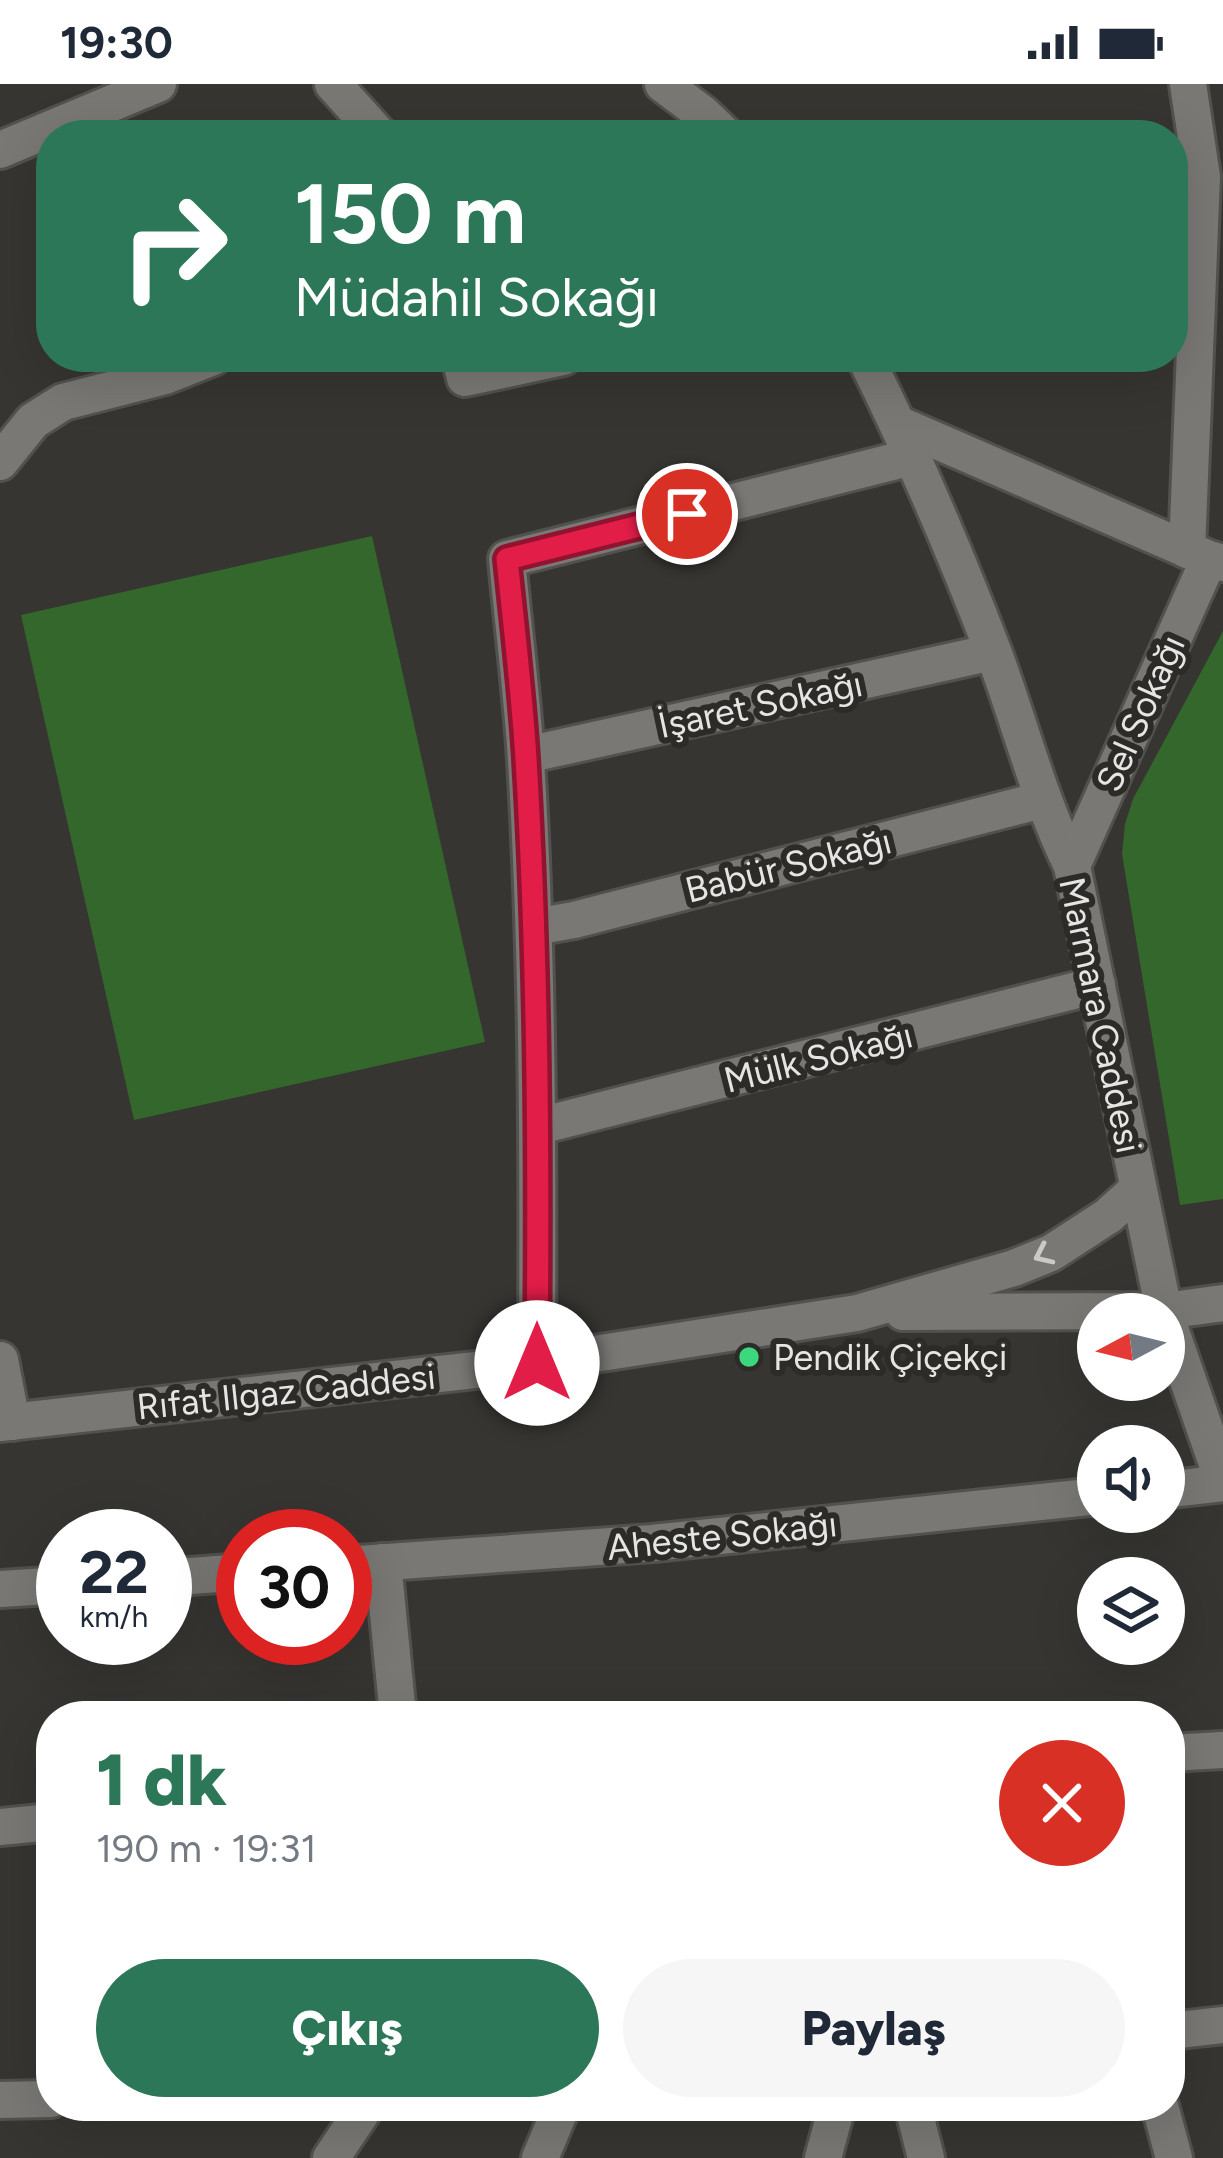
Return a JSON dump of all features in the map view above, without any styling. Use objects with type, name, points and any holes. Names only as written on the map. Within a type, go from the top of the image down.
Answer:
[{"type":"street","points":[[72,120],[158,84]]},
{"type":"street","points":[[333,84],[365,120]]},
{"type":"street","name":"Sel Sokağı","points":[[1072,866],[1206,557],[1199,176],[1188,84]]},
{"type":"street","points":[[672,86],[709,120]]},
{"type":"street","points":[[0,150],[36,135]]},
{"type":"street","points":[[0,462],[33,421],[62,402],[175,372]]},
{"type":"street","name":"Marmara Caddesi","points":[[872,372],[993,652],[1042,800],[1072,866],[1160,1293]]},
{"type":"street","points":[[537,1363],[534,927],[526,755],[507,559],[905,441],[1206,557]]},
{"type":"street","name":"İşaret Sokağı","points":[[526,755],[993,652]]},
{"type":"street","name":"Babür Sokağı","points":[[534,927],[1042,800]]},
{"type":"street","name":"Mülk Sokağı","points":[[538,1126],[1097,986]]},
{"type":"street","name":"Rıfat Ilgaz Caddesi","points":[[6,1423],[537,1363],[857,1312],[1051,1253],[1108,1216],[1138,1189]]},
{"type":"street","name":"Rıfat Ilgaz Caddesi","points":[[1185,1308],[1223,1303]]},
{"type":"street","name":"Rıfat Ilgaz Caddesi","points":[[857,1312],[1077,1311]]},
{"type":"street","points":[[0,1360],[6,1423]]},
{"type":"street","name":"Marmara Caddesi","points":[[1185,1372],[1223,1482]]},
{"type":"street","points":[[1185,1487],[1223,1482]]},
{"type":"street","name":"Aheste Sokağı","points":[[372,1563],[653,1543],[1077,1498]]},
{"type":"street","points":[[383,1562],[397,1701]]},
{"type":"street","points":[[0,1589],[36,1587]]},
{"type":"street","points":[[1185,1752],[1223,1750]]},
{"type":"street","points":[[0,1827],[36,1823]]},
{"type":"street","points":[[1185,2029],[1223,2025]]},
{"type":"street","points":[[0,2100],[36,2099]]},
{"type":"street","points":[[331,2158],[356,2121]]},
{"type":"street","points":[[540,2158],[556,2121]]},
{"type":"street","points":[[823,2158],[833,2121]]},
{"type":"street","points":[[917,2121],[926,2158]]},
{"type":"street","points":[[1164,2121],[1174,2158]]},
{"type":"green space","points":[[372,536],[485,1042],[134,1120],[21,615]]},
{"type":"green space","points":[[1223,631],[1223,1199],[1180,1205],[1122,854],[1133,799]]},
{"type":"place","name":"Pendik Çiçekçi","points":[[749,1357]]},
{"type":"route","points":[[537,1363],[534,927],[526,755],[507,559],[687,514]]}]
